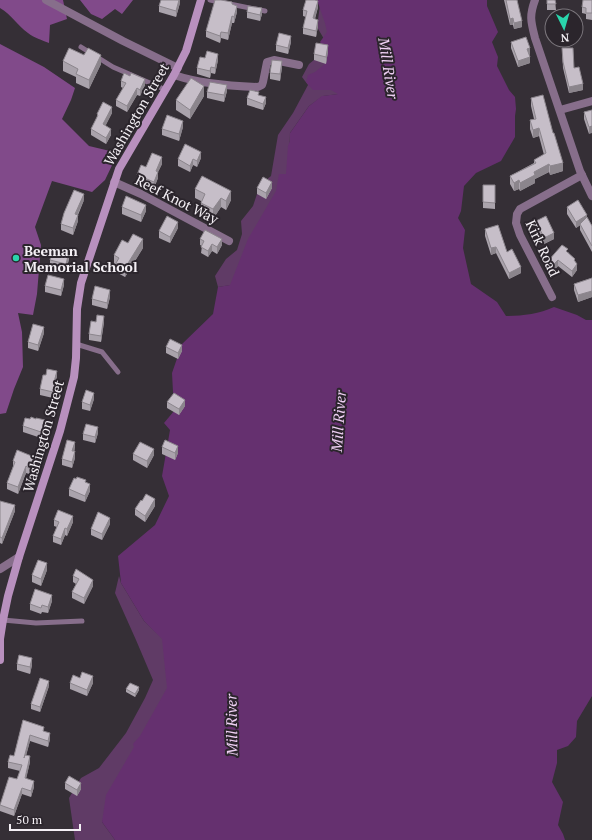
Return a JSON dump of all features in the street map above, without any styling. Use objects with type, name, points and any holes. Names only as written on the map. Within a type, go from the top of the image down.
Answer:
[{"type":"main road","name":"Washington Street","points":[[0,660],[0,639],[3,620],[18,557],[60,431],[74,377],[77,309],[81,283],[119,169],[176,72],[186,51],[201,0]]},
{"type":"street","points":[[46,0],[123,41],[184,78],[210,83],[258,87],[262,85],[265,68],[268,62],[274,60],[299,65]]},
{"type":"street","points":[[535,0],[532,6],[530,19],[535,38],[582,175],[592,196]]},
{"type":"street","points":[[560,110],[592,101]]},
{"type":"street","name":"Kirk Road","points":[[552,297],[520,235],[516,223],[517,214],[520,209],[582,175]]},
{"type":"street","name":"Reef Knot Way","points":[[114,182],[229,240]]},
{"type":"street","points":[[0,569],[18,557]]},
{"type":"lane","points":[[210,0],[265,11]]},
{"type":"lane","points":[[81,47],[119,70],[166,90]]},
{"type":"lane","points":[[76,344],[102,352],[118,372]]},
{"type":"lane","points":[[3,620],[36,623],[82,621]]},
{"type":"shaded area","points":[[0,0],[63,0],[67,19],[50,25],[49,43],[24,30],[0,8]]},
{"type":"shaded area","points":[[80,0],[133,0],[122,14],[115,9],[102,19],[91,14]]},
{"type":"shaded area","points":[[315,0],[331,0],[338,24],[324,39],[317,27],[320,5]]},
{"type":"shaded area","name":"Beeman Memorial School","points":[[0,44],[44,67],[75,88],[62,119],[89,146],[110,151],[116,157],[105,180],[92,192],[52,181],[35,227],[41,245],[37,294],[33,315],[18,313],[22,332],[23,367],[6,413],[0,414]]},
{"type":"shaded area","points":[[325,51],[330,60],[339,94],[323,96],[309,106],[290,133],[289,175],[231,285],[218,287],[215,276],[226,259],[237,250],[242,234],[241,221],[253,206],[260,185],[271,176],[278,135],[293,113],[308,85],[302,77],[309,64]]},
{"type":"shaded area","points":[[119,576],[121,583],[144,621],[166,642],[177,671],[102,822],[115,840],[75,840],[69,798],[81,778],[99,768],[126,733],[153,680],[115,593]]},
{"type":"water","name":"Mill River","points":[[317,0],[487,0],[487,6],[498,32],[492,42],[498,57],[497,66],[509,90],[515,97],[515,137],[501,161],[476,173],[464,186],[461,211],[458,218],[465,230],[463,248],[471,284],[497,302],[506,316],[530,314],[554,307],[577,315],[586,320],[592,320],[592,696],[577,721],[576,737],[568,746],[557,750],[557,763],[552,782],[563,802],[558,825],[565,840],[115,840],[102,822],[106,795],[134,747],[133,744],[140,736],[167,688],[162,639],[144,621],[121,583],[118,556],[155,525],[169,496],[162,476],[170,430],[164,423],[174,411],[172,373],[182,344],[213,314],[218,287],[230,285],[248,239],[276,191],[279,174],[286,174],[290,133],[309,106],[322,96],[338,94],[331,90],[313,90],[306,82],[308,75],[315,72],[326,63],[327,56],[320,46],[322,45],[320,42],[327,32]]},
{"type":"building","points":[[161,0],[179,0],[176,11],[159,6]]},
{"type":"building","points":[[215,0],[232,2],[232,4],[237,6],[234,17],[232,16],[228,33],[221,32],[220,36],[206,31]]},
{"type":"building","points":[[306,0],[318,1],[313,18],[318,20],[316,31],[303,28],[307,11],[303,10]]},
{"type":"building","points":[[506,0],[517,0],[522,21],[514,23],[513,18],[510,19]]},
{"type":"building","points":[[547,0],[555,0],[556,4],[547,4]]},
{"type":"building","points":[[583,0],[592,0],[592,13],[586,13],[586,8],[582,7]]},
{"type":"building","points":[[248,6],[262,8],[260,15],[247,12]]},
{"type":"building","points":[[279,33],[291,36],[288,48],[276,45]]},
{"type":"building","points":[[526,37],[530,48],[527,49],[530,57],[518,61],[511,42]]},
{"type":"building","points":[[316,43],[328,45],[326,57],[314,54]]},
{"type":"building","points":[[69,48],[84,55],[88,48],[101,55],[89,80],[76,74],[78,69],[63,61]]},
{"type":"building","points":[[562,48],[573,48],[574,68],[579,67],[583,84],[569,87],[563,62]]},
{"type":"building","points":[[207,51],[218,54],[215,68],[211,67],[210,71],[197,68],[200,57],[205,58]]},
{"type":"building","points":[[272,60],[282,61],[280,74],[270,73]]},
{"type":"building","points":[[124,73],[130,76],[131,73],[145,79],[140,90],[137,88],[127,106],[116,100],[126,83],[121,81]]},
{"type":"building","points":[[191,78],[204,86],[190,110],[176,100]]},
{"type":"building","points":[[210,82],[227,85],[224,95],[207,92]]},
{"type":"building","points":[[250,90],[259,92],[258,95],[266,97],[263,104],[247,98]]},
{"type":"building","points":[[543,95],[563,163],[550,166],[549,164],[534,172],[535,175],[520,183],[519,180],[514,183],[510,176],[536,163],[534,160],[546,153],[539,128],[533,130],[530,120],[536,119],[531,98]]},
{"type":"building","points":[[103,102],[112,107],[103,124],[111,129],[106,138],[91,129]]},
{"type":"building","points":[[592,110],[592,126],[589,127],[584,112]]},
{"type":"building","points":[[167,115],[183,121],[179,134],[162,129]]},
{"type":"building","points":[[185,144],[201,152],[197,161],[193,159],[190,166],[178,159]]},
{"type":"building","points":[[152,153],[162,157],[156,171],[158,172],[154,182],[137,175],[141,165],[146,167]]},
{"type":"building","points":[[202,176],[231,191],[226,201],[221,198],[213,209],[201,203],[205,194],[195,189]]},
{"type":"building","points":[[263,177],[272,182],[266,193],[257,188]]},
{"type":"building","points":[[483,185],[495,185],[495,203],[483,202]]},
{"type":"building","points":[[74,190],[84,194],[75,214],[78,215],[73,228],[61,224]]},
{"type":"building","points":[[126,196],[146,205],[141,215],[122,207]]},
{"type":"building","points":[[578,200],[587,215],[576,222],[567,207]]},
{"type":"building","points":[[167,216],[178,222],[170,237],[159,231]]},
{"type":"building","points":[[546,216],[554,233],[544,238],[536,221]]},
{"type":"building","points":[[587,217],[592,226],[592,246],[580,224]]},
{"type":"building","points":[[498,225],[507,252],[512,249],[521,267],[509,273],[496,247],[491,248],[485,229]]},
{"type":"building","points":[[205,230],[222,239],[217,247],[212,244],[208,251],[201,247],[204,241],[200,239]]},
{"type":"building","points":[[133,234],[143,239],[125,268],[116,263],[119,258],[114,255],[122,240],[128,243]]},
{"type":"building","points":[[562,245],[568,249],[566,251],[575,259],[574,260],[577,264],[572,271],[558,260],[553,265],[548,261]]},
{"type":"building","points":[[53,248],[69,252],[66,264],[50,260]]},
{"type":"building","points":[[48,275],[64,279],[61,290],[45,286]]},
{"type":"building","points":[[592,278],[592,291],[578,295],[574,284]]},
{"type":"building","points":[[95,286],[110,290],[107,303],[92,299]]},
{"type":"building","points":[[97,315],[104,316],[101,336],[89,334],[91,321],[96,322]]},
{"type":"building","points":[[33,324],[44,327],[38,345],[28,342]]},
{"type":"building","points":[[170,339],[182,345],[178,353],[166,347]]},
{"type":"building","points":[[47,369],[57,371],[54,382],[57,383],[56,390],[53,389],[53,392],[40,389],[43,375],[46,375]]},
{"type":"building","points":[[86,390],[94,393],[90,405],[82,402]]},
{"type":"building","points":[[174,393],[185,400],[179,409],[167,402]]},
{"type":"building","points":[[31,417],[45,420],[41,432],[23,426],[25,418],[30,419]]},
{"type":"building","points":[[86,424],[98,427],[95,437],[83,434]]},
{"type":"building","points":[[67,440],[75,442],[72,451],[75,451],[72,462],[62,459]]},
{"type":"building","points":[[165,440],[178,446],[175,453],[162,447]]},
{"type":"building","points":[[140,442],[154,449],[147,461],[133,454]]},
{"type":"building","points":[[17,450],[34,457],[29,468],[26,466],[18,487],[7,483],[15,462],[13,461]]},
{"type":"building","points":[[77,477],[86,480],[85,482],[90,484],[85,496],[69,489],[74,478],[76,479]]},
{"type":"building","points":[[146,494],[155,499],[145,516],[135,509]]},
{"type":"building","points":[[0,501],[15,505],[2,538],[0,537]]},
{"type":"building","points":[[58,510],[73,516],[67,529],[65,528],[61,539],[53,536],[59,522],[54,520]]},
{"type":"building","points":[[98,512],[110,518],[102,534],[91,529]]},
{"type":"building","points":[[38,560],[47,563],[41,579],[32,575]]},
{"type":"building","points":[[76,569],[93,580],[84,598],[72,592],[79,579],[73,576]]},
{"type":"building","points":[[35,589],[52,595],[48,607],[42,605],[41,608],[30,604]]},
{"type":"building","points":[[19,655],[32,658],[30,667],[17,664]]},
{"type":"building","points":[[82,672],[93,676],[87,690],[70,683],[73,675],[80,678]]},
{"type":"building","points":[[40,678],[49,681],[40,707],[31,704]]},
{"type":"building","points":[[130,683],[139,687],[135,694],[126,689]]},
{"type":"building","points":[[23,720],[44,727],[43,731],[50,733],[48,741],[30,735],[24,758],[25,755],[30,756],[25,778],[34,781],[31,791],[22,788],[14,810],[0,805],[9,777],[17,779],[22,765],[8,762],[10,755],[14,756]]},
{"type":"building","points":[[69,776],[81,783],[77,790],[65,783]]},
{"type":"place","name":"Beeman Memorial School","points":[[16,258]]}]
